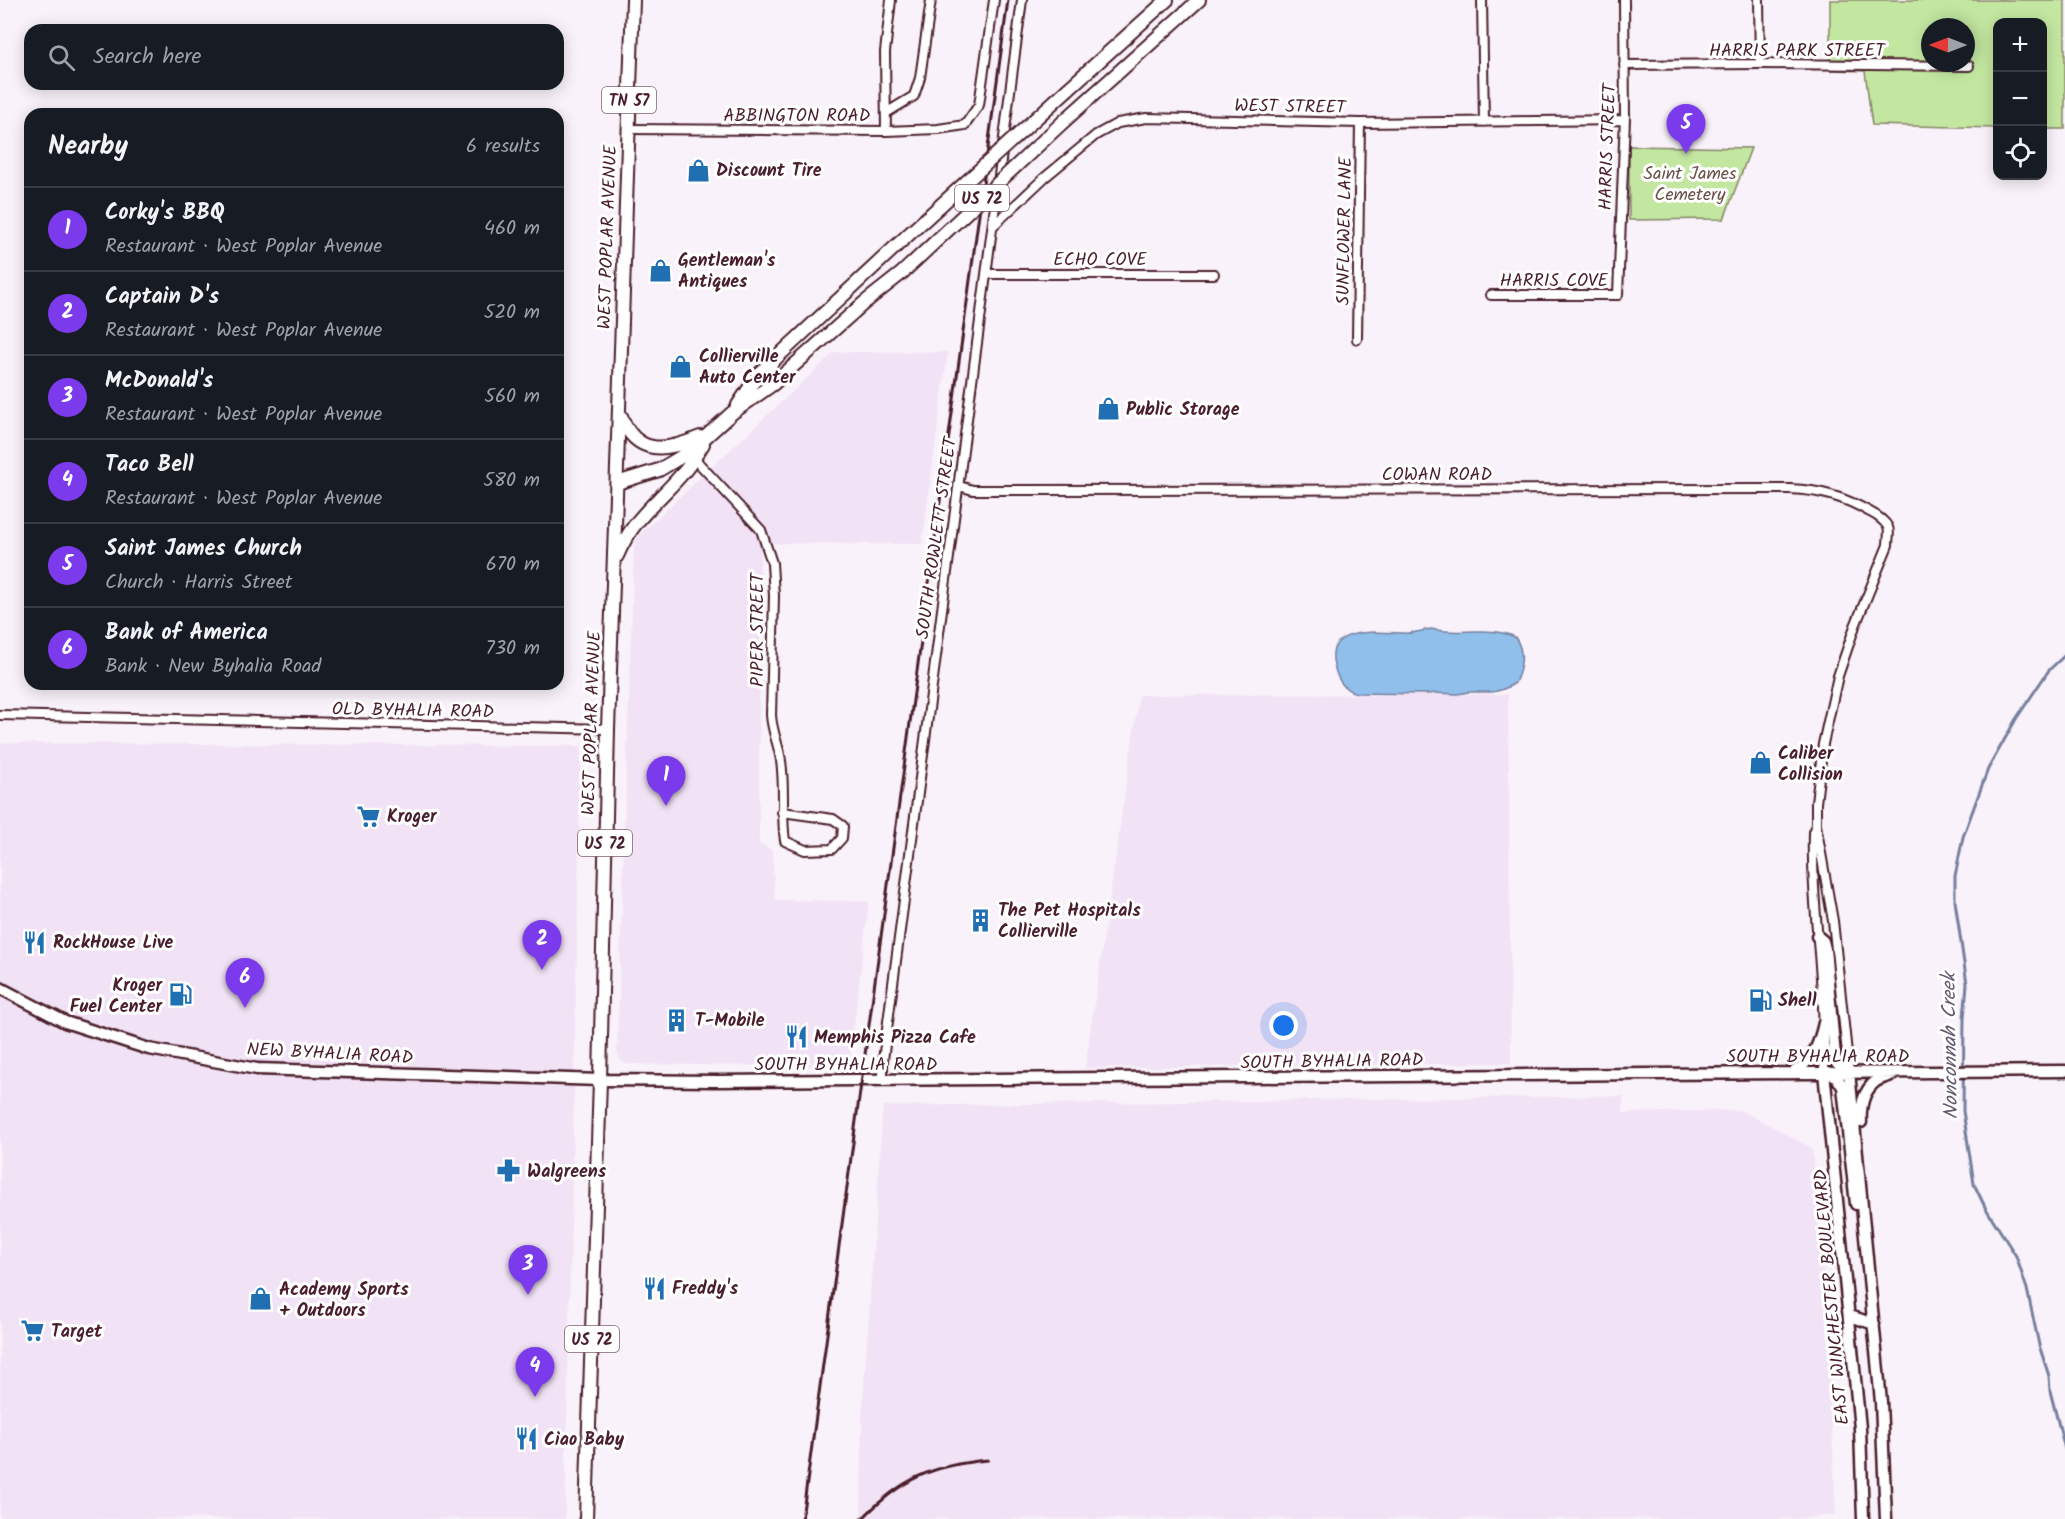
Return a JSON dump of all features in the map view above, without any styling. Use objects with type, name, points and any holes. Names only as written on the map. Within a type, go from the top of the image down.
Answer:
[{"type":"main road","name":"WEST POPLAR AVENUE","points":[[586,1519],[608,729],[633,0]]},
{"type":"main road","name":"US 72","points":[[732,413],[758,375],[1167,0]]},
{"type":"main road","name":"US 72","points":[[617,483],[659,470],[688,451],[732,413],[773,384],[864,303],[902,273],[1063,122],[1199,0]]},
{"type":"main road","points":[[619,412],[624,425],[643,443],[662,449],[688,451]]},
{"type":"main road","name":"US 72","points":[[614,564],[635,522],[682,475],[688,451]]},
{"type":"main road","points":[[1817,936],[1823,941],[1825,949],[1835,1056],[1837,1063],[1849,1072],[1881,1402],[1886,1519]]},
{"type":"main road","name":"NEW BYHALIA ROAD","points":[[0,988],[65,1022],[138,1046],[257,1070],[600,1080]]},
{"type":"main road","points":[[1794,1072],[1803,1066],[1816,1051],[1824,1023]]},
{"type":"main road","name":"SOUTH BYHALIA ROAD","points":[[600,1080],[883,1081],[2065,1071]]},
{"type":"main road","points":[[1824,1072],[1832,1073],[1840,1080],[1843,1087],[1853,1189],[1866,1239]]},
{"type":"main road","name":"EAST WINCHESTER BOULEVARD","points":[[1824,1072],[1860,1428],[1863,1519]]},
{"type":"main road","points":[[1866,1239],[1869,1231],[1860,1110],[1865,1094],[1875,1082],[1899,1072]]},
{"type":"main road","points":[[1850,1316],[1874,1324]]},
{"type":"street","points":[[886,131],[885,52],[891,0]]},
{"type":"street","points":[[885,113],[914,96],[920,78],[931,0]]},
{"type":"street","name":"ABBINGTON ROAD","points":[[628,129],[886,131],[938,129],[965,125],[979,105],[993,0]]},
{"type":"street","name":"SOUTH ROWLETT STREET","points":[[883,1081],[883,1060],[1022,0]]},
{"type":"street","points":[[1482,0],[1484,122]]},
{"type":"street","name":"HARRIS STREET","points":[[1618,295],[1624,120],[1624,0]]},
{"type":"street","points":[[1759,0],[1760,64]]},
{"type":"street","name":"HARRIS PARK STREET","points":[[1624,65],[1921,66]]},
{"type":"street","name":"WEST STREET","points":[[993,226],[1052,171],[1096,135],[1118,123],[1146,118],[1360,123],[1624,120]]},
{"type":"street","name":"SUNFLOWER LANE","points":[[1358,339],[1360,123]]},
{"type":"street","name":"ECHO COVE","points":[[986,274],[1214,274]]},
{"type":"street","name":"HARRIS COVE","points":[[1491,295],[1618,295]]},
{"type":"street","name":"PIPER STREET","points":[[688,451],[760,530],[772,563],[774,596],[771,715],[773,734],[781,760],[782,812],[785,841],[806,850],[832,849],[842,838],[843,826],[833,819],[782,812]]},
{"type":"street","name":"COWAN ROAD","points":[[959,486],[973,490],[1808,490],[1840,497],[1874,514],[1888,527],[1889,535],[1888,545],[1855,626],[1838,676],[1818,773],[1816,825]]},
{"type":"street","name":"OLD BYHALIA ROAD","points":[[0,715],[608,729]]},
{"type":"street","points":[[1816,825],[1813,832],[1812,855],[1824,1023],[1824,1072]]},
{"type":"street","points":[[1816,825],[1833,921],[1849,1072]]},
{"type":"shaded area","points":[[835,352],[948,352],[922,544],[760,543],[759,844],[772,850],[775,900],[869,901],[849,1067],[628,1064],[621,1061],[617,1052],[634,548],[637,537]]},
{"type":"shaded area","points":[[1508,694],[1511,1063],[1085,1068],[1139,695]]},
{"type":"shaded area","points":[[0,743],[581,746],[565,1519],[0,1519]]},
{"type":"shaded area","points":[[1623,1096],[1623,1113],[1740,1110],[1812,1148],[1826,1299],[1836,1515],[1795,1519],[861,1519],[862,1416],[883,1106]]},
{"type":"green space","points":[[1830,0],[2065,0],[2065,129],[2047,129],[2047,18],[1993,18],[1993,128],[1872,125],[1865,71],[1830,70]]},
{"type":"green space","name":"Saint James Cemetery","points":[[1629,146],[1751,148],[1724,219],[1629,220]]},
{"type":"water","points":[[1431,629],[1452,632],[1485,631],[1505,633],[1515,637],[1520,648],[1521,660],[1515,683],[1498,691],[1456,694],[1357,693],[1342,685],[1333,659],[1335,647],[1341,639],[1364,633],[1410,633]]},
{"type":"waterway","name":"Nonconnah Creek","points":[[2065,655],[2049,670],[2016,719],[1988,769],[1963,837],[1955,876],[1955,901],[1967,984],[1964,1018],[1963,1111],[1974,1184],[1985,1207],[2016,1256],[2027,1289],[2065,1449]]},
{"type":"railway","points":[[802,1519],[1008,0]]},
{"type":"railway","points":[[862,1519],[890,1494],[919,1476],[950,1466],[988,1460]]},
{"type":"place","name":"Saint James Church","points":[[1686,154]]},
{"type":"place","name":"Discount Tire","points":[[698,170]]},
{"type":"place","name":"Gentleman's Antiques","points":[[660,270]]},
{"type":"place","name":"Collierville Auto Center","points":[[681,366]]},
{"type":"place","name":"Public Storage","points":[[1108,409]]},
{"type":"place","name":"Caliber Collision","points":[[1760,763]]},
{"type":"place","name":"Corky's BBQ","points":[[666,806]]},
{"type":"place","name":"Kroger","points":[[369,816]]},
{"type":"place","name":"The Pet Hospitals Collierville","points":[[980,920]]},
{"type":"place","name":"RockHouse Live","points":[[35,942]]},
{"type":"place","name":"Captain D's","points":[[542,970]]},
{"type":"place","name":"Kroger Fuel Center","points":[[180,995]]},
{"type":"place","name":"Shell","points":[[1760,1000]]},
{"type":"place","name":"Bank of America","points":[[245,1008]]},
{"type":"place","name":"T-Mobile","points":[[677,1020]]},
{"type":"place","name":"Memphis Pizza Cafe","points":[[796,1037]]},
{"type":"place","name":"Walgreens","points":[[509,1171]]},
{"type":"place","name":"Freddy's","points":[[654,1288]]},
{"type":"place","name":"McDonald's","points":[[528,1295]]},
{"type":"place","name":"Academy Sports + Outdoors","points":[[261,1299]]},
{"type":"place","name":"Target","points":[[33,1331]]},
{"type":"place","name":"Taco Bell","points":[[535,1397]]},
{"type":"place","name":"Ciao Baby","points":[[526,1439]]}]
